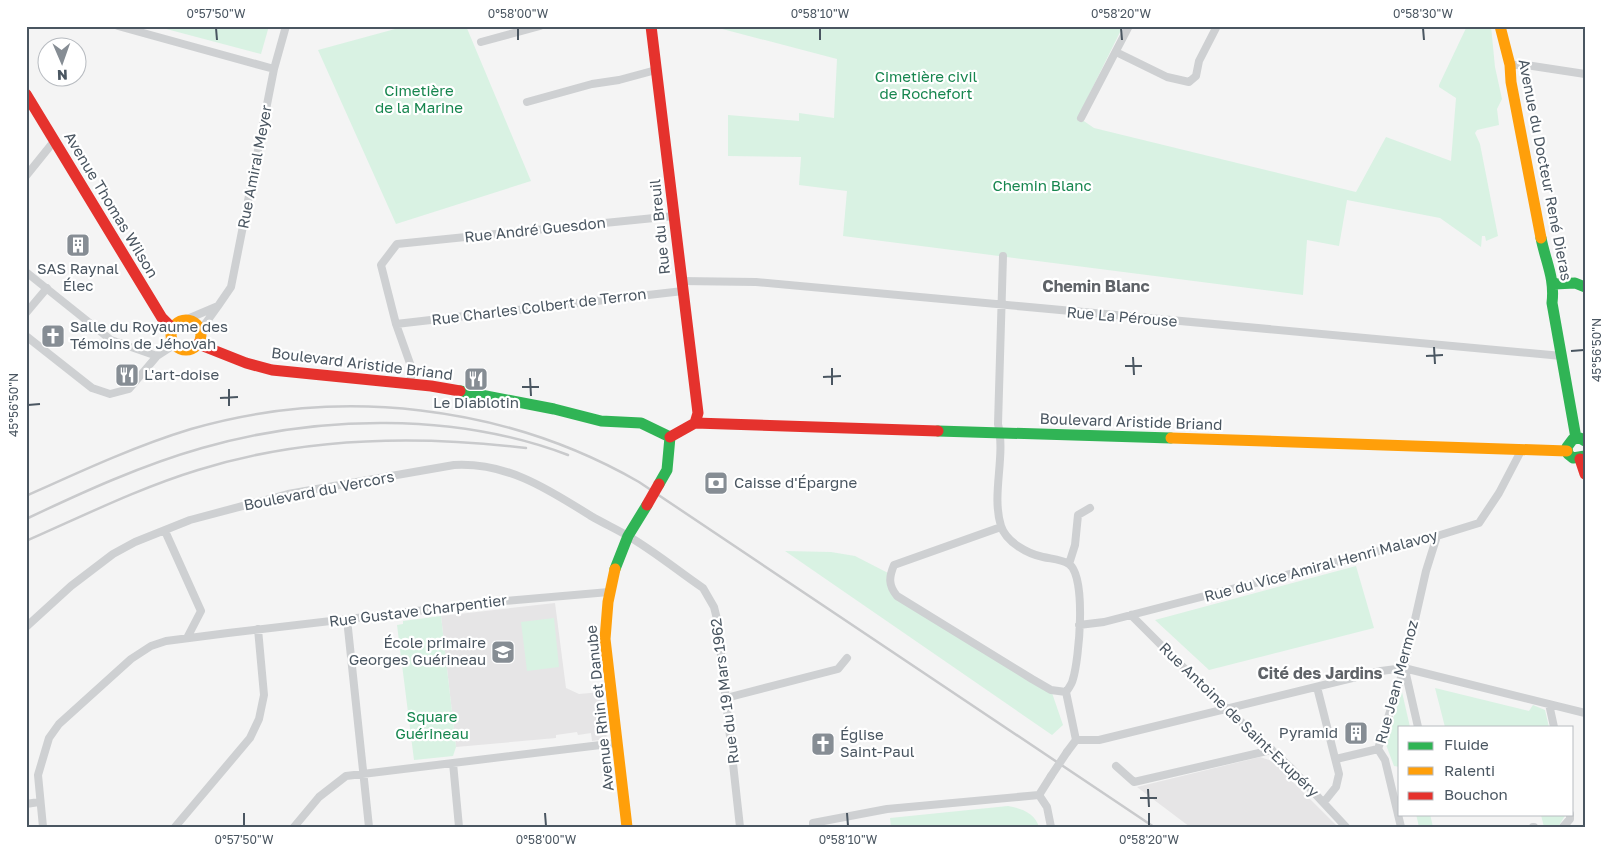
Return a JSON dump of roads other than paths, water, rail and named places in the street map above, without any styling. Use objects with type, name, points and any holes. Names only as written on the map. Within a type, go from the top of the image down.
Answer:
[{"type":"street","points":[[118,26],[274,69]]},
{"type":"street","name":"Rue Amiral Meyer","points":[[200,331],[231,287],[274,69],[286,26]]},
{"type":"street","points":[[481,42],[540,26]]},
{"type":"street","name":"Rue du Breuil","points":[[652,26],[698,413],[695,423]]},
{"type":"street","points":[[1081,118],[1129,26]]},
{"type":"street","points":[[1116,52],[1167,77],[1189,82],[1196,76],[1199,61],[1217,26]]},
{"type":"street","name":"Avenue du Docteur René Dieras","points":[[1500,26],[1510,65],[1511,82],[1545,259],[1554,284],[1552,302],[1580,440]]},
{"type":"street","points":[[1510,65],[1526,65],[1585,74]]},
{"type":"street","points":[[527,102],[592,84],[619,80],[656,70]]},
{"type":"street","name":"Avenue Thomas Wilson","points":[[26,94],[162,318],[172,328]]},
{"type":"street","points":[[26,176],[55,140]]},
{"type":"street","name":"Rue André Guesdon","points":[[396,324],[381,265],[396,244],[674,216]]},
{"type":"street","points":[[1003,256],[998,424],[1000,432],[999,500],[1001,527],[1009,538],[1024,549],[1069,564],[1075,571],[1079,582],[1076,668],[1073,682],[1066,692],[1076,740],[1039,796]]},
{"type":"street","points":[[26,272],[111,340],[157,356]]},
{"type":"street","name":"Rue La Pérouse","points":[[682,286],[756,282],[1562,356]]},
{"type":"street","points":[[1554,284],[1575,282],[1585,287]]},
{"type":"street","name":"Rue Charles Colbert de Terron","points":[[396,324],[682,286]]},
{"type":"street","points":[[26,313],[46,288]]},
{"type":"street","points":[[185,320],[194,323],[200,331],[198,344],[188,350],[174,345],[170,337],[172,328],[180,321],[218,306]]},
{"type":"street","points":[[396,324],[412,369],[410,383]]},
{"type":"street","points":[[26,336],[100,392],[110,394],[129,389],[157,356],[174,345]]},
{"type":"street","name":"Boulevard Aristide Briand","points":[[198,344],[246,363],[272,370],[410,383],[554,410],[601,421],[640,423],[670,437]]},
{"type":"street","points":[[670,437],[695,423]]},
{"type":"street","name":"Boulevard Aristide Briand","points":[[695,423],[1567,451]]},
{"type":"street","name":"Avenue Rhin et Danube","points":[[628,827],[605,639],[609,592],[613,571],[635,521],[668,470],[670,437]]},
{"type":"street","points":[[1580,440],[1568,444],[1567,451],[1573,458],[1582,457],[1585,474]]},
{"type":"street","name":"Rue du Vice Amiral Henri Malavoy","points":[[1079,625],[1091,625],[1131,615],[1437,536],[1479,523],[1499,493],[1522,449]]},
{"type":"street","name":"Boulevard du Vercors","points":[[26,627],[71,586],[113,554],[135,542],[190,520],[272,497],[471,464],[488,466],[520,475],[629,536]]},
{"type":"street","points":[[1069,564],[1076,546],[1078,515],[1090,508]]},
{"type":"street","points":[[1001,527],[894,564],[890,574],[890,588],[896,596],[1032,679],[1051,690],[1066,692]]},
{"type":"street","points":[[164,531],[201,610],[187,638]]},
{"type":"street","name":"Rue du 19 Mars 1962","points":[[629,536],[703,588],[709,595],[717,619],[740,827]]},
{"type":"street","name":"Rue Jean Mermoz","points":[[1398,814],[1385,760],[1378,750],[1404,668],[1426,571],[1437,536]]},
{"type":"street","name":"Rue Gustave Charpentier","points":[[43,827],[39,802],[39,765],[49,738],[59,724],[143,650],[166,641],[228,632],[609,592]]},
{"type":"street","name":"Rue Antoine de Saint-Exupéry","points":[[1131,615],[1225,708],[1272,750],[1346,827]]},
{"type":"street","points":[[347,619],[369,827]]},
{"type":"street","points":[[175,827],[250,738],[259,719],[264,695],[258,630]]},
{"type":"street","points":[[726,698],[838,669],[847,658]]},
{"type":"street","points":[[1076,740],[1099,740],[1381,671],[1404,668],[1585,713]]},
{"type":"street","points":[[1404,668],[1418,726]]},
{"type":"street","points":[[1318,686],[1339,774],[1336,787],[1324,802]]},
{"type":"street","points":[[1549,704],[1554,726]]},
{"type":"street","points":[[294,827],[332,785],[346,776],[617,743]]},
{"type":"street","points":[[1116,766],[1134,782],[1272,750]]},
{"type":"street","points":[[1336,759],[1378,750]]},
{"type":"street","points":[[453,763],[459,827]]},
{"type":"street","points":[[813,825],[887,808],[1039,796]]},
{"type":"street","points":[[1039,796],[1047,808],[1052,827]]},
{"type":"street","points":[[26,804],[39,802]]},
{"type":"street","points":[[1563,827],[1570,819],[1570,816]]},
{"type":"railway","points":[[26,496],[128,451],[191,429],[248,416],[305,408],[363,407],[421,411],[478,420],[533,435],[587,456],[639,482],[1154,827]]},
{"type":"railway","points":[[26,519],[157,462],[246,437],[292,429],[339,424],[433,425],[479,431],[525,441],[568,455]]},
{"type":"railway","points":[[26,541],[111,503],[176,477],[238,459],[278,451],[319,445],[402,441],[444,441],[526,448]]},
{"type":"place","name":"SAS Raynal Élec","points":[[78,245]]},
{"type":"place","name":"Salle du Royaume des Témoins de Jéhovah","points":[[53,336]]},
{"type":"place","name":"L'art-doise","points":[[127,375]]},
{"type":"place","name":"Le Diablotin","points":[[476,379]]},
{"type":"place","name":"Caisse d'Épargne","points":[[716,483]]},
{"type":"place","name":"École primaire Georges Guérineau","points":[[503,652]]},
{"type":"place","name":"Pyramid","points":[[1356,733]]},
{"type":"place","name":"Église Saint-Paul","points":[[823,744]]},
{"type":"district","name":"Chemin Blanc","points":[[1096,286]]},
{"type":"district","name":"Cité des Jardins","points":[[1320,673]]},
{"type":"park label","name":"Cimetière civil de Rochefort","points":[[926,86]]},
{"type":"park label","name":"Cimetière de la Marine","points":[[419,100]]},
{"type":"park label","name":"Square Guérineau","points":[[432,726]]}]
